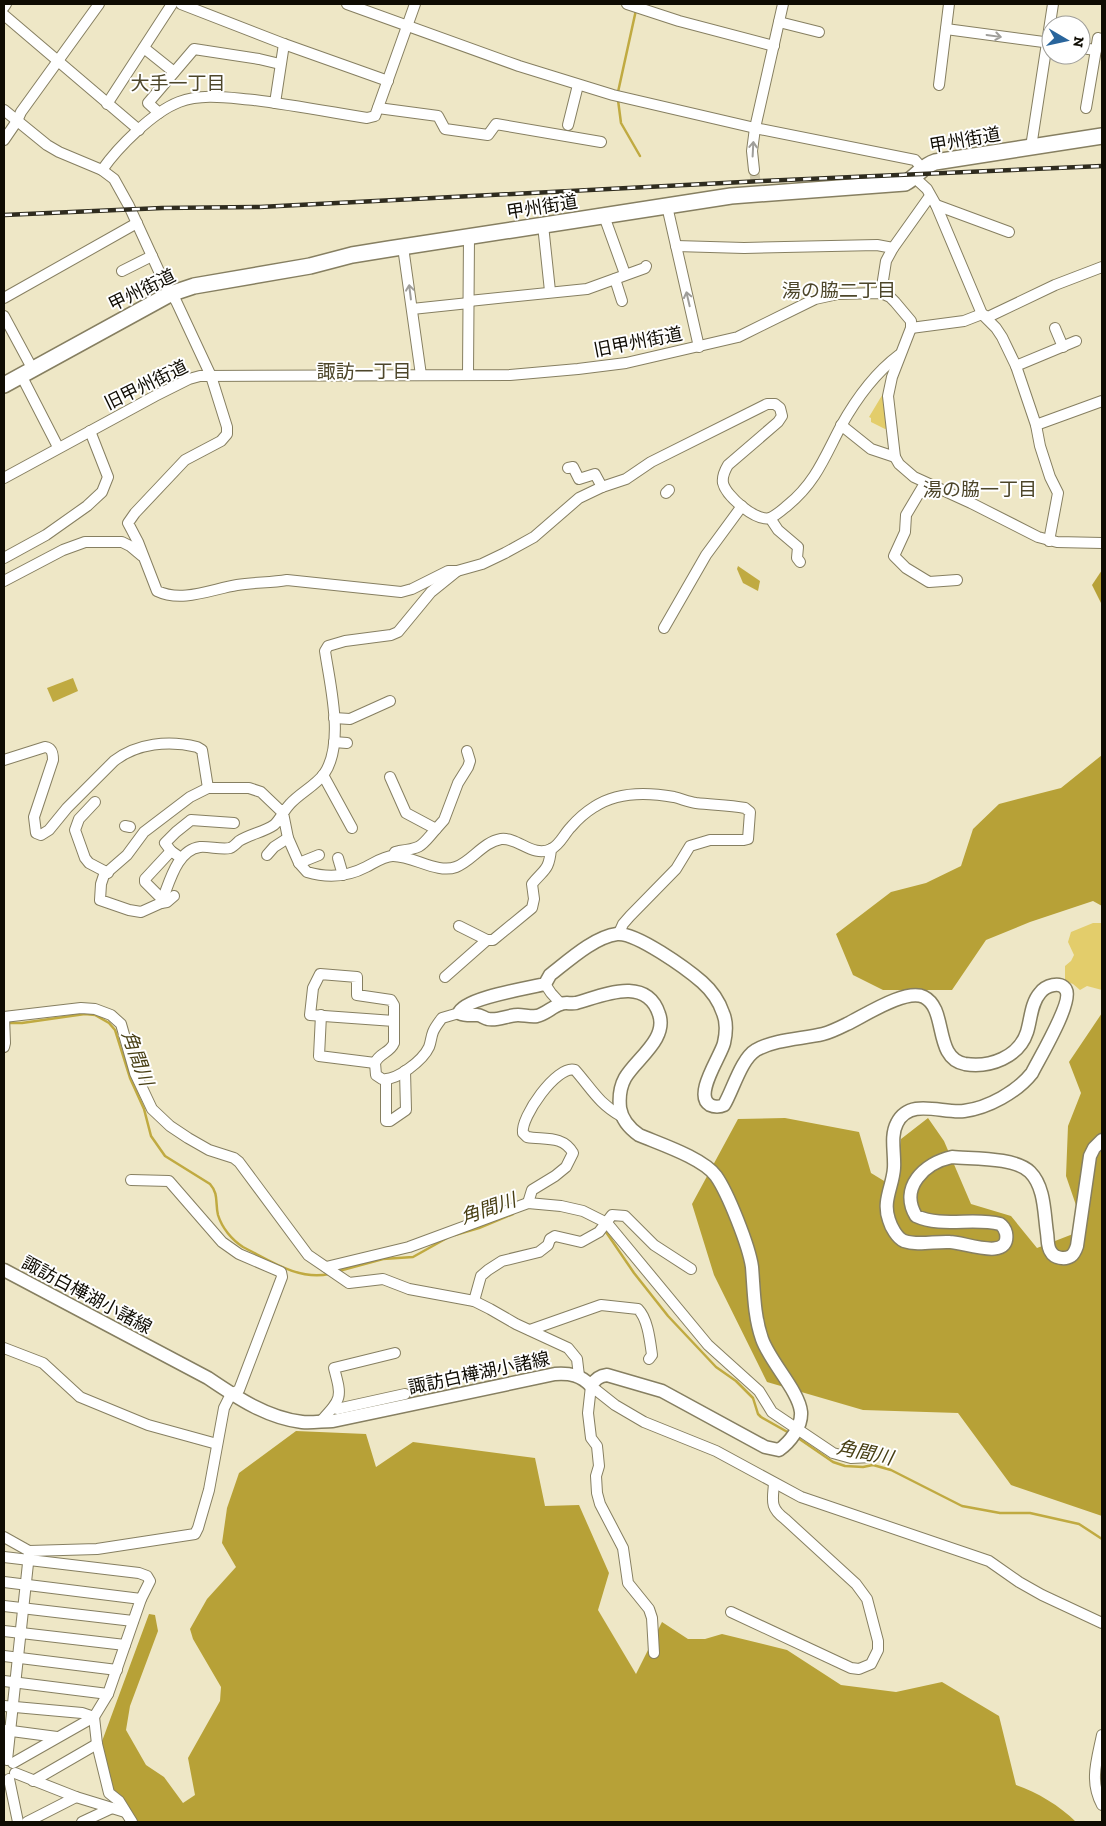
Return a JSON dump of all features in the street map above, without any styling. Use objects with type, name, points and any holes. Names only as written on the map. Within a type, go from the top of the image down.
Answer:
[{"type":"highway","name":"甲州街道","points":[[4,385],[170,294],[194,286],[310,266],[403,247],[731,196],[905,184],[935,162],[1102,136]]},
{"type":"main road","points":[[578,1376],[591,1386],[595,1379],[601,1375],[607,1375],[662,1391],[765,1447],[778,1450],[790,1440],[800,1420],[799,1404],[767,1353],[761,1338],[756,1319],[751,1265],[745,1239],[715,1175],[702,1163],[639,1135],[632,1130],[621,1116],[621,1088],[625,1078],[656,1039],[661,1026],[659,1015],[653,1002],[644,995],[624,991],[605,993],[574,1003],[561,1004],[538,1016],[518,1015],[487,1019],[479,1015],[471,1016],[459,1013],[460,1009],[478,1000],[545,984],[550,975],[604,937],[620,933],[652,947],[702,982],[715,996],[724,1014],[726,1032],[724,1044],[704,1093],[708,1103],[712,1106],[721,1107],[724,1105],[744,1064],[756,1050],[823,1034],[899,998],[913,995],[923,996],[932,1004],[947,1049],[955,1059],[966,1064],[996,1062],[1008,1056],[1027,1034],[1033,1006],[1039,993],[1047,987],[1055,985],[1062,986],[1066,990],[1067,1000],[1060,1017],[1032,1072],[1017,1088],[1006,1096],[969,1110],[954,1111],[919,1108],[905,1114],[899,1120],[894,1130],[894,1173],[887,1196],[886,1207],[889,1220],[895,1232],[899,1238],[905,1241],[915,1243],[950,1242],[991,1250],[1001,1248],[1005,1243],[1006,1232],[1000,1224],[924,1220],[916,1216],[910,1203],[912,1189],[916,1180],[923,1170],[933,1163],[952,1157],[1013,1163],[1029,1170],[1037,1181],[1041,1194],[1051,1254],[1064,1258],[1072,1255],[1077,1246],[1090,1156],[1094,1148],[1102,1140]]},
{"type":"main road","name":"諏訪白樺湖小諸線","points":[[4,1270],[208,1378],[231,1394],[268,1414],[302,1422],[333,1421],[555,1374],[563,1373],[578,1376]]},
{"type":"street","points":[[4,140],[18,121],[21,112],[99,4]]},
{"type":"street","points":[[107,104],[172,4]]},
{"type":"street","points":[[181,4],[284,44],[388,81]]},
{"type":"street","points":[[347,4],[519,66],[617,96],[756,128],[915,160],[918,173],[928,189],[982,314],[999,332],[1016,366],[1036,425],[1048,469],[1058,494],[1049,540]]},
{"type":"street","points":[[102,170],[139,130],[158,113],[179,102],[201,97],[220,97],[275,103],[367,118],[375,116],[415,4]]},
{"type":"street","points":[[754,170],[752,151],[756,128],[783,4]]},
{"type":"street","points":[[939,85],[949,4]]},
{"type":"street","points":[[635,7],[774,46]]},
{"type":"street","points":[[4,15],[139,130]]},
{"type":"street","points":[[779,22],[819,32]]},
{"type":"street","points":[[946,29],[1041,42]]},
{"type":"street","points":[[1086,108],[1098,38],[1102,39]]},
{"type":"street","points":[[275,103],[284,44]]},
{"type":"street","points":[[144,48],[174,72]]},
{"type":"street","points":[[158,113],[148,103],[194,49],[280,64]]},
{"type":"street","points":[[1091,49],[1096,50]]},
{"type":"street","points":[[1031,147],[1045,65]]},
{"type":"street","points":[[568,125],[578,84]]},
{"type":"street","points":[[378,108],[438,116],[445,129],[488,135],[496,124],[600,142]]},
{"type":"street","points":[[4,110],[59,152],[102,170],[114,179],[129,206],[170,294],[176,301],[211,376],[227,427],[227,434],[221,441],[185,460],[135,513],[128,523],[138,542],[157,590],[166,595],[183,596],[239,584],[287,580],[401,592],[412,589],[448,571],[457,571],[482,564],[534,537],[579,498],[602,487],[626,479],[651,462],[718,427],[767,404],[774,404],[780,408],[782,416],[778,422],[728,465],[723,483],[727,490],[751,514],[758,518],[770,518],[798,496],[814,479],[853,406],[883,367],[899,355]]},
{"type":"street","points":[[731,196],[734,191],[751,188],[756,184]]},
{"type":"street","points":[[933,201],[1009,232]]},
{"type":"street","points":[[933,201],[892,248],[886,261],[881,293],[890,297],[911,321],[911,328],[899,355],[888,396],[895,457],[906,471],[924,483],[971,503],[1017,528],[1049,540],[1102,543]]},
{"type":"street","points":[[667,206],[699,347]]},
{"type":"street","points":[[604,216],[625,274]]},
{"type":"street","points":[[4,298],[137,224]]},
{"type":"street","points":[[543,225],[550,291]]},
{"type":"street","points":[[468,374],[470,237]]},
{"type":"street","points":[[676,246],[744,248],[876,245],[892,248]]},
{"type":"street","points":[[403,247],[421,375]]},
{"type":"street","points":[[122,271],[152,256]]},
{"type":"street","points":[[412,309],[550,291],[587,289],[646,266]]},
{"type":"street","points":[[911,328],[964,321],[982,314],[988,317],[1102,267]]},
{"type":"street","points":[[614,279],[622,301]]},
{"type":"street","name":"旧甲州街道","points":[[4,478],[58,447],[189,379],[200,376],[524,375],[578,370],[626,363],[738,337],[815,299],[838,294],[881,293]]},
{"type":"street","points":[[4,316],[58,447]]},
{"type":"street","points":[[1055,328],[1063,347]]},
{"type":"street","points":[[1016,366],[1076,341]]},
{"type":"street","points":[[1036,425],[1102,401]]},
{"type":"street","points":[[841,426],[872,449],[895,457]]},
{"type":"street","points":[[4,558],[46,535],[87,506],[102,492],[108,477],[90,431]]},
{"type":"street","points":[[568,468],[573,467],[579,479],[595,474],[602,487]]},
{"type":"street","points":[[924,483],[906,515],[905,532],[894,556],[906,568],[929,582],[957,580]]},
{"type":"street","points":[[664,628],[706,555],[742,506]]},
{"type":"street","points":[[770,518],[778,530],[798,547],[797,558],[800,562]]},
{"type":"street","points":[[4,581],[64,550],[85,542],[122,542],[142,556]]},
{"type":"street","points":[[457,571],[431,592],[398,632],[391,635],[345,641],[328,646],[325,651],[334,718],[334,742],[330,763],[323,775],[290,804],[283,813],[274,824],[240,841],[231,848],[193,848],[181,858],[161,901],[141,912],[100,900],[100,884],[104,875],[127,855],[150,827],[190,798],[208,788],[259,787],[283,813],[288,838],[299,863],[307,872],[329,876],[356,872],[379,860],[393,856],[416,860],[444,869],[455,868],[483,848],[502,839],[542,852],[557,845],[571,827],[591,809],[617,797],[637,794],[658,795],[696,803],[745,808],[750,812],[748,838],[744,840],[710,840],[690,846],[676,870],[630,916],[623,924],[620,933]]},
{"type":"street","points":[[334,718],[350,719],[390,701]]},
{"type":"street","points":[[334,742],[346,743]]},
{"type":"street","points":[[4,760],[45,747],[49,748],[53,753],[54,760],[34,816],[36,833],[41,835],[49,830],[90,783],[114,761],[122,755],[142,746],[160,743],[197,747],[202,750],[208,788]]},
{"type":"street","points":[[393,856],[398,851],[420,847],[444,820],[458,783],[468,767],[470,760],[467,750]]},
{"type":"street","points":[[323,775],[352,828]]},
{"type":"street","points":[[390,777],[406,813],[436,829]]},
{"type":"street","points":[[95,802],[79,819],[76,830],[85,858],[89,863],[108,872]]},
{"type":"street","points":[[181,858],[171,851],[165,842],[191,820],[234,822]]},
{"type":"street","points":[[267,855],[274,847],[288,838]]},
{"type":"street","points":[[459,926],[487,940],[493,940],[532,908],[534,899],[532,884],[550,863],[551,849]]},
{"type":"street","points":[[171,851],[145,879],[145,882],[161,901],[165,903],[174,896]]},
{"type":"street","points":[[299,863],[319,855]]},
{"type":"street","points":[[338,858],[344,875]]},
{"type":"street","points":[[445,978],[487,940]]},
{"type":"street","points":[[394,1021],[310,1014],[313,988],[320,974],[357,977],[357,995],[391,1000],[394,1005],[394,1021],[394,1043],[392,1048],[380,1055],[375,1063],[376,1075],[386,1080],[405,1072],[425,1054],[442,1018],[459,1013]]},
{"type":"street","points":[[545,984],[561,1004]]},
{"type":"street","points":[[4,1047],[4,1021],[81,1008],[95,1009],[111,1015],[121,1024],[135,1073],[152,1109],[170,1126],[188,1138],[209,1150],[234,1158],[239,1162],[308,1255],[349,1283],[384,1279],[409,1289],[474,1301],[516,1324],[568,1348],[577,1359],[578,1376]]},
{"type":"street","points":[[321,1016],[318,1056],[375,1063]]},
{"type":"street","points":[[528,1203],[532,1190],[560,1172],[572,1158],[573,1154],[560,1141],[548,1138],[527,1137],[522,1133],[523,1123],[549,1082],[565,1070],[575,1070],[594,1095],[612,1111],[621,1116]]},
{"type":"street","points":[[386,1080],[386,1121],[390,1121],[406,1110],[405,1072]]},
{"type":"street","points":[[4,1557],[97,1549],[195,1534],[209,1490],[224,1408],[231,1394],[239,1390],[282,1277],[281,1272],[239,1254],[222,1242],[169,1180],[131,1180]]},
{"type":"street","points":[[327,1268],[410,1248],[528,1203],[562,1206],[583,1211],[604,1226],[708,1345],[759,1391],[772,1412],[832,1453],[851,1458],[872,1457]]},
{"type":"street","points":[[474,1301],[480,1276],[502,1261],[539,1252],[548,1246],[550,1239],[555,1236],[581,1242],[604,1226],[612,1215],[624,1216],[654,1245],[691,1268]]},
{"type":"street","points":[[530,1330],[602,1305],[638,1309],[642,1313],[650,1343],[652,1355],[649,1360]]},
{"type":"street","points":[[4,1348],[43,1363],[80,1397],[148,1425],[217,1444]]},
{"type":"street","points":[[322,1421],[337,1404],[340,1390],[334,1368],[395,1353]]},
{"type":"street","points":[[591,1386],[621,1409],[644,1422],[716,1451],[802,1497],[989,1561],[1042,1595],[1102,1623]]},
{"type":"street","points":[[591,1386],[588,1414],[591,1438],[597,1446],[599,1466],[596,1476],[596,1493],[623,1548],[628,1583],[649,1609],[652,1618],[654,1653]]},
{"type":"street","points":[[333,1408],[337,1409],[405,1394]]},
{"type":"street","points":[[731,1612],[851,1668],[859,1668],[871,1664],[878,1650],[878,1641],[872,1615],[862,1591],[776,1512],[773,1507],[774,1483]]},
{"type":"street","points":[[4,1537],[30,1556],[139,1573],[147,1576],[150,1581],[141,1599],[108,1694],[94,1717],[8,1761]]},
{"type":"street","points":[[18,1822],[9,1777],[16,1768],[8,1761],[8,1706],[16,1683],[30,1556]]},
{"type":"street","points":[[4,1582],[141,1599]]},
{"type":"street","points":[[4,1606],[133,1621]]},
{"type":"street","points":[[4,1631],[125,1645]]},
{"type":"street","points":[[4,1656],[117,1670]]},
{"type":"street","points":[[4,1681],[108,1694]]},
{"type":"street","points":[[8,1706],[82,1713],[94,1717]]},
{"type":"street","points":[[94,1717],[97,1744],[109,1793],[119,1801],[132,1822]]},
{"type":"street","points":[[7,1730],[57,1737]]},
{"type":"street","points":[[1102,1735],[1094,1782],[1102,1805]]},
{"type":"street","points":[[34,1781],[97,1744]]},
{"type":"street","points":[[9,1777],[34,1781],[76,1797],[125,1812]]},
{"type":"street","points":[[27,1822],[76,1797]]},
{"type":"street","points":[[82,1822],[112,1808]]},
{"type":"shaded area","points":[[884,392],[888,428],[885,429],[871,422],[869,417]]},
{"type":"shaded area","points":[[738,566],[760,581],[758,591],[743,583],[737,569]]},
{"type":"shaded area","points":[[1102,570],[1102,605],[1092,585]]},
{"type":"shaded area","points":[[73,678],[78,691],[53,702],[47,688]]},
{"type":"shaded area","points":[[1102,755],[1102,906],[1093,901],[1030,922],[986,940],[952,990],[883,990],[853,975],[836,934],[891,892],[926,883],[961,866],[973,829],[999,804],[1061,788]]},
{"type":"shaded area","points":[[1093,923],[1102,923],[1102,990],[1087,986],[1080,990],[1073,984],[1065,981],[1065,966],[1074,955],[1068,942],[1071,932]]},
{"type":"shaded area","points":[[1102,1013],[1102,1516],[1011,1485],[958,1413],[863,1410],[767,1382],[714,1275],[692,1204],[738,1119],[785,1118],[859,1132],[871,1173],[894,1187],[901,1139],[928,1118],[944,1141],[971,1204],[1011,1216],[1037,1248],[1073,1234],[1078,1211],[1066,1176],[1068,1126],[1081,1093],[1069,1062]]},
{"type":"shaded area","points":[[296,1431],[366,1434],[376,1467],[413,1442],[535,1458],[545,1506],[579,1505],[609,1573],[598,1610],[636,1674],[662,1622],[688,1639],[705,1639],[722,1634],[787,1650],[841,1685],[896,1692],[942,1682],[999,1716],[1016,1785],[1048,1800],[1076,1822],[138,1822],[103,1780],[101,1744],[149,1614],[155,1615],[158,1631],[130,1706],[126,1730],[146,1765],[164,1777],[183,1803],[195,1795],[188,1758],[220,1701],[221,1687],[193,1639],[190,1629],[207,1599],[236,1567],[222,1543],[227,1508],[239,1473]]},
{"type":"waterway","points":[[618,92],[636,10]]},
{"type":"waterway","points":[[618,100],[621,123],[640,156]]},
{"type":"waterway","name":"角間川","points":[[8,1023],[22,1023],[85,1014],[95,1015],[109,1023],[115,1030],[130,1078],[144,1109],[151,1136],[165,1156],[210,1184],[216,1195],[218,1215],[231,1237],[243,1247],[284,1268],[307,1275],[329,1274]]},
{"type":"waterway","name":"角間川","points":[[455,1235],[479,1228],[513,1214]]},
{"type":"waterway","name":"角間川","points":[[604,1229],[634,1273],[668,1316],[716,1367],[736,1381],[753,1398],[758,1414],[761,1417],[791,1434]]},
{"type":"waterway","name":"角間川","points":[[339,1271],[383,1259],[413,1257],[447,1238]]},
{"type":"waterway","name":"角間川","points":[[798,1438],[833,1462],[845,1466],[863,1467],[873,1465],[891,1470],[962,1506],[1000,1513],[1030,1513],[1079,1524],[1102,1539]]},
{"type":"tunnel","points":[[754,170],[756,184]]},
{"type":"railway","points":[[4,215],[162,208],[260,207],[762,181],[1102,166]]},
{"type":"district","name":"大手一丁目","points":[[178,83]]},
{"type":"district","name":"湯の脇二丁目","points":[[839,290]]},
{"type":"district","name":"諏訪一丁目","points":[[364,371]]},
{"type":"district","name":"湯の脇一丁目","points":[[980,489]]}]
